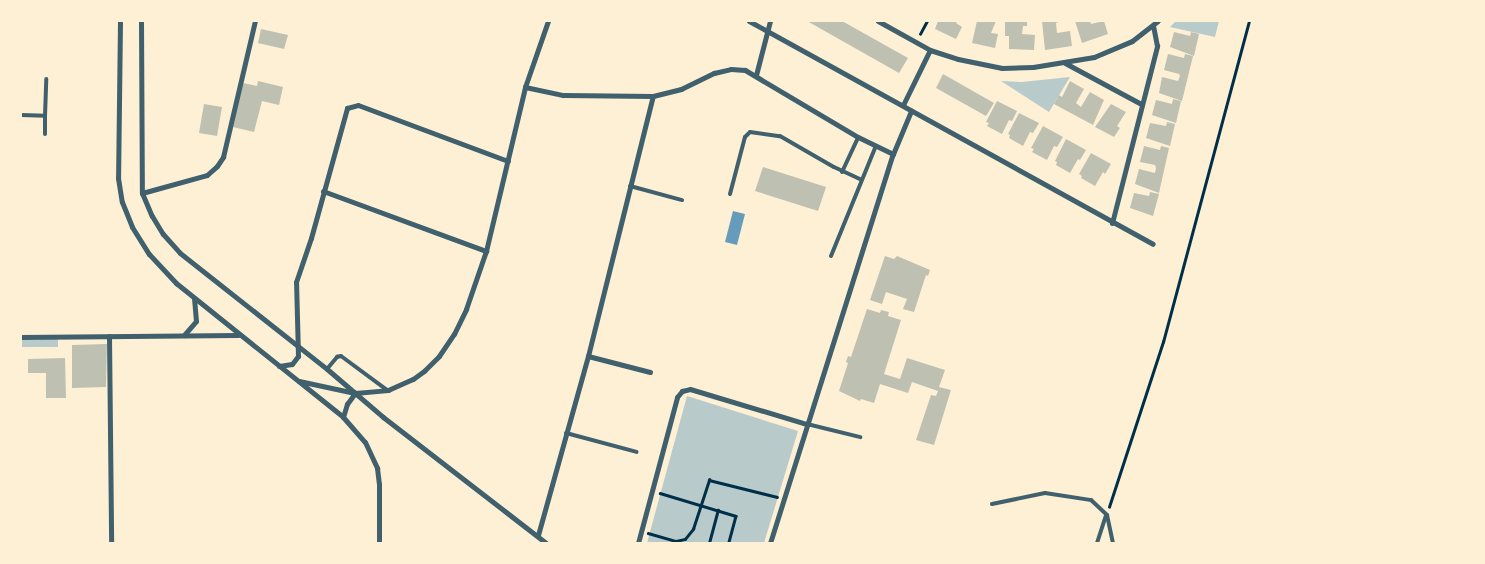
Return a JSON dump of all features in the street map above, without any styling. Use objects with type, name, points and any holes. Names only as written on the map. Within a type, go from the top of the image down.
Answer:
[{"type":"street","points":[[120,21],[117,165],[122,202],[132,227],[149,254],[176,283],[343,417],[366,442],[377,468],[379,484],[379,543]]},
{"type":"street","points":[[141,21],[142,193],[163,234],[180,253],[546,543]]},
{"type":"street","points":[[142,193],[214,172],[223,156],[255,21]]},
{"type":"street","points":[[296,380],[355,393],[388,390],[414,379],[439,356],[454,334],[466,308],[486,251],[525,88],[548,21]]},
{"type":"street","points":[[749,21],[1153,244]]},
{"type":"street","points":[[756,75],[770,21]]},
{"type":"street","points":[[878,21],[930,50],[958,60],[1002,68],[1033,67],[1094,57],[1132,40],[1158,21]]},
{"type":"street","points":[[1112,223],[1157,46],[1153,26]]},
{"type":"street","points":[[904,105],[930,50]]},
{"type":"street","points":[[1065,63],[1141,104]]},
{"type":"street","points":[[525,88],[563,95],[653,96],[681,89],[714,73],[731,69],[745,70],[858,136],[893,154]]},
{"type":"street","points":[[538,535],[588,356],[653,96]]},
{"type":"street","points":[[278,366],[288,366],[295,362],[299,347],[296,282],[347,108],[358,106],[508,161]]},
{"type":"street","points":[[770,543],[893,154],[912,111]]},
{"type":"street","points":[[323,191],[486,251]]},
{"type":"street","points":[[184,335],[196,321],[194,299]]},
{"type":"street","points":[[21,337],[239,335]]},
{"type":"street","points":[[109,336],[112,543]]},
{"type":"street","points":[[588,356],[650,372]]},
{"type":"street","points":[[638,543],[677,397],[682,391],[690,389],[807,424]]},
{"type":"street","points":[[343,417],[347,404],[355,393]]},
{"type":"lane","points":[[45,134],[46,79]]},
{"type":"lane","points":[[21,116],[45,116]]},
{"type":"lane","points":[[730,194],[748,132],[780,136],[842,172],[860,179]]},
{"type":"lane","points":[[842,172],[858,136]]},
{"type":"lane","points":[[830,256],[860,179],[876,146]]},
{"type":"lane","points":[[630,186],[682,200]]},
{"type":"lane","points":[[327,369],[337,357],[342,356],[388,390]]},
{"type":"lane","points":[[807,424],[860,437]]},
{"type":"lane","points":[[566,433],[637,452]]},
{"type":"lane","points":[[992,504],[1045,492],[1091,500],[1107,515],[1114,543]]},
{"type":"lane","points":[[1098,543],[1107,515]]},
{"type":"path","points":[[915,42],[927,21]]},
{"type":"path","points":[[1107,515],[1163,342],[1249,21]]},
{"type":"path","points":[[641,531],[676,540],[684,538],[693,529],[709,480],[784,499]]},
{"type":"path","points":[[652,490],[736,516],[729,543]]},
{"type":"path","points":[[709,543],[718,510]]},
{"type":"shaded area","points":[[1176,21],[1219,21],[1215,37],[1170,27]]},
{"type":"shaded area","points":[[1070,77],[1049,112],[1001,81],[1022,82]]},
{"type":"shaded area","points":[[58,339],[58,347],[21,347],[21,340]]},
{"type":"shaded area","points":[[687,396],[798,431],[764,543],[647,543]]},
{"type":"water","points":[[733,211],[745,214],[737,245],[725,242]]},
{"type":"building","points":[[807,21],[842,21],[908,58],[899,73]]},
{"type":"building","points":[[938,21],[957,21],[956,23],[962,27],[956,39],[935,29]]},
{"type":"building","points":[[977,21],[996,21],[991,33],[998,34],[995,48],[972,43]]},
{"type":"building","points":[[1005,21],[1027,21],[1027,26],[1023,26],[1022,34],[1035,35],[1034,50],[1009,49],[1009,36],[1005,36]]},
{"type":"building","points":[[1042,21],[1061,21],[1056,23],[1057,33],[1070,31],[1072,46],[1045,50]]},
{"type":"building","points":[[1075,21],[1090,21],[1091,24],[1104,21],[1108,34],[1082,43]]},
{"type":"building","points":[[261,29],[288,35],[284,49],[258,43]]},
{"type":"building","points":[[1174,32],[1190,36],[1191,32],[1199,34],[1194,56],[1170,47]]},
{"type":"building","points":[[1168,54],[1184,58],[1185,54],[1193,56],[1182,101],[1159,93],[1162,77],[1178,81],[1180,76],[1179,74],[1164,70]]},
{"type":"building","points":[[943,74],[994,103],[986,116],[936,88]]},
{"type":"building","points":[[258,81],[283,87],[279,105],[262,101],[254,132],[233,127],[243,83],[257,86]]},
{"type":"building","points":[[1070,81],[1084,89],[1076,103],[1081,107],[1090,92],[1104,100],[1093,125],[1054,104],[1059,95],[1062,97]]},
{"type":"building","points":[[1173,99],[1181,101],[1176,123],[1152,115],[1156,100],[1172,104]]},
{"type":"building","points":[[997,101],[1017,111],[1012,121],[1009,120],[1002,134],[987,126],[989,123],[986,122]]},
{"type":"building","points":[[204,104],[222,107],[217,136],[199,133]]},
{"type":"building","points":[[1111,104],[1126,112],[1117,126],[1120,128],[1114,137],[1095,127]]},
{"type":"building","points":[[1019,113],[1039,123],[1033,133],[1030,132],[1023,146],[1009,138],[1010,135],[1008,134]]},
{"type":"building","points":[[1167,122],[1175,124],[1170,146],[1146,138],[1150,123],[1166,126]]},
{"type":"building","points":[[1043,126],[1063,137],[1057,147],[1054,146],[1047,160],[1032,152],[1034,149],[1031,148]]},
{"type":"building","points":[[1066,139],[1086,150],[1070,173],[1056,165],[1057,162],[1055,161]]},
{"type":"building","points":[[1144,146],[1160,150],[1161,146],[1169,148],[1159,193],[1135,184],[1139,169],[1155,173],[1155,165],[1140,162]]},
{"type":"building","points":[[1091,153],[1111,164],[1105,174],[1103,172],[1095,186],[1081,178],[1082,176],[1079,174]]},
{"type":"building","points":[[763,167],[826,187],[818,211],[755,191]]},
{"type":"building","points":[[1150,192],[1159,194],[1153,216],[1130,208],[1134,193],[1149,196]]},
{"type":"building","points":[[885,256],[894,259],[897,256],[930,270],[928,276],[926,275],[914,312],[903,309],[907,299],[886,292],[882,304],[870,300]]},
{"type":"building","points":[[867,309],[880,313],[881,310],[889,312],[888,316],[901,320],[884,374],[900,379],[907,358],[945,370],[939,387],[951,390],[934,445],[916,440],[931,395],[936,396],[938,391],[912,382],[908,393],[880,384],[874,403],[861,399],[860,401],[839,391],[848,363],[846,362],[848,356],[851,357]]},
{"type":"building","points":[[107,344],[106,387],[72,388],[72,345]]},
{"type":"building","points":[[65,358],[66,398],[46,398],[46,373],[28,373],[28,359]]}]
